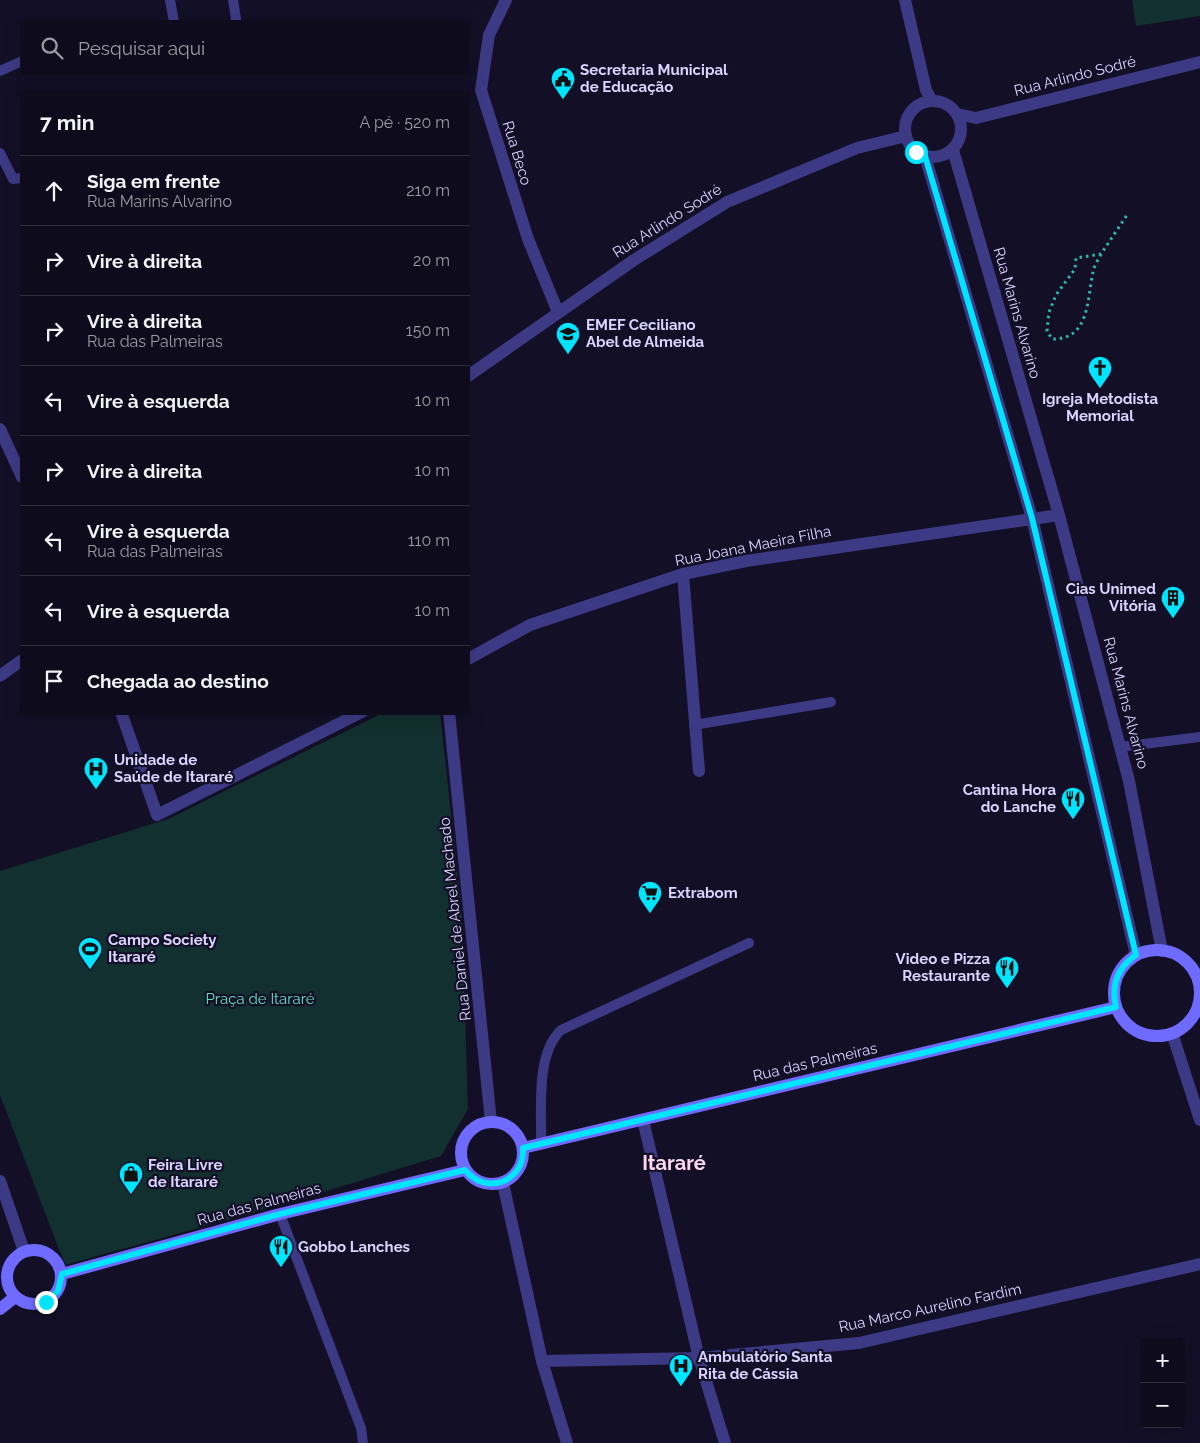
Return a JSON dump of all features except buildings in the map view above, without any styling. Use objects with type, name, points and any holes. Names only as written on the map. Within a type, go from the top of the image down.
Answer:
[{"type":"street","name":"Rua Beco","points":[[506,0],[489,35],[481,90],[528,239],[558,312]]},
{"type":"street","points":[[904,0],[926,90],[932,101]]},
{"type":"street","name":"Rua Arlindo Sodré","points":[[957,114],[976,118],[1200,62]]},
{"type":"street","points":[[932,101],[942,102],[957,114],[962,133],[953,150],[944,155],[925,156],[916,152],[906,136],[905,126],[908,116],[914,108],[932,101]]},
{"type":"street","name":"Rua Arlindo Sodré","points":[[470,375],[634,260],[727,202],[857,148],[906,136]]},
{"type":"street","name":"Rua Marins Alvarino","points":[[953,150],[1059,514],[1130,781],[1162,951]]},
{"type":"street","points":[[925,156],[1032,518],[1136,955]]},
{"type":"street","points":[[0,429],[20,473]]},
{"type":"street","name":"Rua Joana Maeira Filha","points":[[470,658],[530,625],[683,574],[746,561],[1059,514]]},
{"type":"street","points":[[683,574],[699,771]]},
{"type":"street","points":[[0,676],[20,661]]},
{"type":"street","points":[[122,715],[156,815],[356,715]]},
{"type":"street","name":"Rua Daniel de Abrel Machado","points":[[449,715],[458,781],[491,1122]]},
{"type":"street","points":[[1162,951],[1176,955],[1188,964],[1196,976],[1200,995],[1194,1014],[1185,1025],[1172,1033],[1153,1036],[1138,1032],[1126,1023],[1116,1007],[1114,992],[1117,977],[1124,965],[1136,955],[1162,951]]},
{"type":"street","name":"Rua das Palmeiras","points":[[523,1148],[1116,1007]]},
{"type":"street","points":[[1172,1033],[1200,1120]]},
{"type":"street","points":[[643,1120],[699,1358],[724,1443]]},
{"type":"street","points":[[491,1122],[510,1128],[520,1139],[523,1148],[523,1159],[519,1169],[503,1183],[482,1183],[472,1178],[465,1170],[461,1159],[463,1142],[474,1128],[491,1122]]},
{"type":"street","name":"Rua das Palmeiras","points":[[62,1274],[280,1214],[465,1170]]},
{"type":"street","points":[[0,1181],[24,1251]]},
{"type":"street","points":[[503,1183],[542,1361],[567,1443]]},
{"type":"street","points":[[41,1250],[55,1259],[62,1274],[58,1291],[46,1302],[29,1305],[14,1297],[6,1281],[10,1263],[24,1251],[41,1250]]},
{"type":"street","name":"Rua Marco Aurelino Fardim","points":[[542,1361],[699,1358],[860,1343],[1200,1264]]},
{"type":"street","points":[[0,1309],[14,1297]]},
{"type":"lane","points":[[170,0],[174,20]]},
{"type":"lane","points":[[233,0],[236,19]]},
{"type":"lane","points":[[0,71],[20,62]]},
{"type":"lane","points":[[0,152],[18,179]]},
{"type":"lane","points":[[694,725],[831,702]]},
{"type":"lane","points":[[1120,747],[1200,737]]},
{"type":"lane","points":[[541,1144],[543,1066],[552,1039],[561,1030],[749,943]]},
{"type":"lane","points":[[280,1214],[361,1428],[362,1443]]},
{"type":"path","points":[[1100,254],[1076,258],[1075,269],[1056,295],[1049,312],[1047,331],[1052,339],[1065,340],[1075,333],[1086,314],[1093,270],[1100,254],[1127,215]]},
{"type":"green space","points":[[1132,0],[1200,0],[1200,16],[1136,26]]},
{"type":"green space","name":"Praça de Itararé","points":[[379,715],[440,715],[462,914],[468,1109],[441,1156],[274,1207],[65,1265],[0,1095],[0,871],[168,819]]},
{"type":"place","name":"Secretaria Municipal de Educação","points":[[563,100]]},
{"type":"place","name":"EMEF Ceciliano Abel de Almeida","points":[[568,355]]},
{"type":"place","name":"Igreja Metodista Memorial","points":[[1100,389]]},
{"type":"place","name":"Cias Unimed Vitória","points":[[1173,619]]},
{"type":"place","name":"Unidade de Saúde de Itararé","points":[[96,790]]},
{"type":"place","name":"Cantina Hora do Lanche","points":[[1073,820]]},
{"type":"place","name":"Extrabom","points":[[650,914]]},
{"type":"place","name":"Campo Society Itararé","points":[[90,970]]},
{"type":"place","name":"Video e Pizza Restaurante","points":[[1007,989]]},
{"type":"place","name":"Feira Livre de Itararé","points":[[131,1195]]},
{"type":"place","name":"Gobbo Lanches","points":[[281,1268]]},
{"type":"place","name":"Ambulatório Santa Rita de Cássia","points":[[681,1387]]},
{"type":"district","name":"Itararé","points":[[674,1163]]},
{"type":"route","points":[[46,1302],[58,1291],[62,1274],[280,1214],[465,1170],[477,1181],[487,1184],[503,1183],[516,1173],[523,1159],[523,1148],[1116,1007],[1114,997],[1115,982],[1124,965],[1136,955],[1032,518],[925,156],[916,152]]}]
